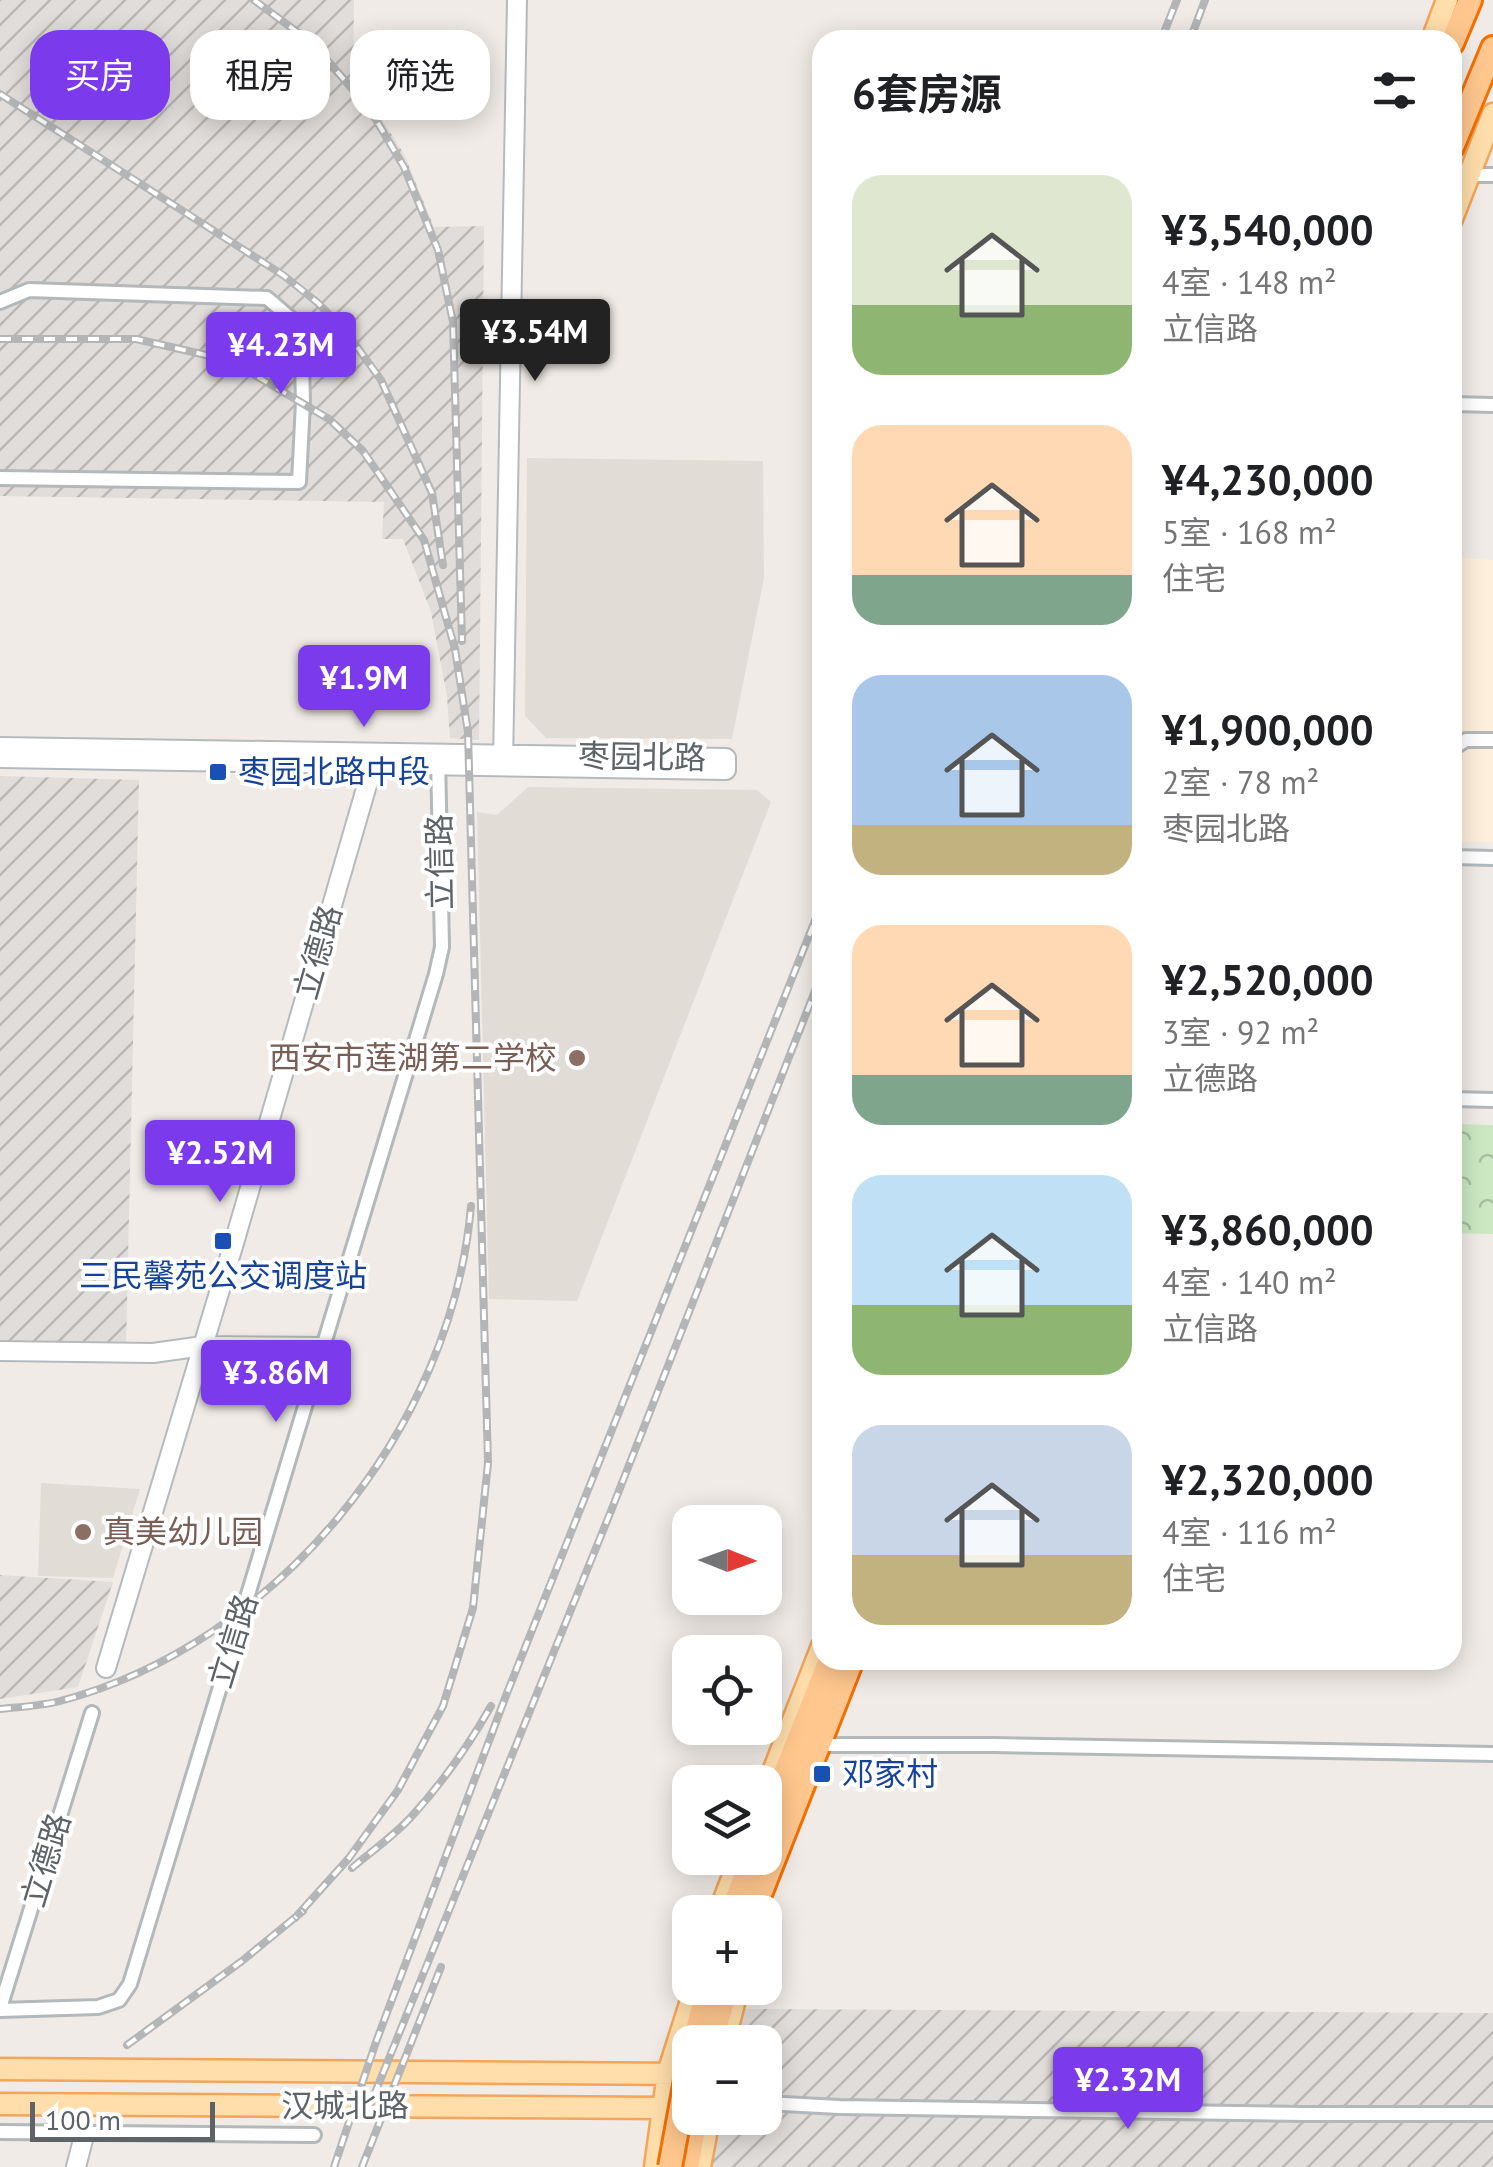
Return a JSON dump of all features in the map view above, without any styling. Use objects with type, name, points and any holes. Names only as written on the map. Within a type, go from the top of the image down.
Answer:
[{"type":"highway","points":[[1457,30],[1470,0]]},
{"type":"highway","points":[[1462,125],[1493,48]]},
{"type":"highway","points":[[782,1781],[826,1670]]},
{"type":"highway","points":[[760,1895],[848,1670]]},
{"type":"highway","points":[[670,2167],[676,2135]]},
{"type":"highway","points":[[687,2167],[693,2135]]},
{"type":"main road","points":[[1436,30],[1447,0]]},
{"type":"main road","points":[[1462,195],[1493,114]]},
{"type":"main road","points":[[776,1765],[813,1670]]},
{"type":"main road","points":[[770,1895],[858,1670]]},
{"type":"main road","points":[[655,2167],[668,2074],[690,2005]]},
{"type":"main road","name":"汉城北路","points":[[0,2069],[672,2074]]},
{"type":"main road","name":"汉城北路","points":[[0,2104],[672,2107]]},
{"type":"main road","points":[[700,2167],[706,2135]]},
{"type":"street","points":[[504,761],[517,0]]},
{"type":"street","points":[[1470,175],[1493,175]]},
{"type":"street","points":[[0,302],[30,290],[267,298],[301,327],[302,402],[299,482],[0,478]]},
{"type":"street","points":[[1462,404],[1493,405]]},
{"type":"street","points":[[1462,743],[1493,740]]},
{"type":"street","name":"枣园北路","points":[[0,748],[438,761],[726,758],[726,770],[504,761]]},
{"type":"street","name":"枣园北路","points":[[0,758],[374,759]]},
{"type":"street","name":"立德路","points":[[106,1668],[374,759]]},
{"type":"street","name":"立信路","points":[[0,2009],[98,2007],[119,2000],[130,1984],[436,974],[442,948],[438,761]]},
{"type":"street","points":[[1462,857],[1493,858]]},
{"type":"street","points":[[1462,1099],[1493,1100]]},
{"type":"street","points":[[0,1351],[322,1347]]},
{"type":"street","name":"立德路","points":[[0,2009],[92,1712]]},
{"type":"street","points":[[828,1745],[1493,1754]]},
{"type":"street","points":[[782,2105],[1493,2114]]},
{"type":"street","points":[[0,2132],[314,2135]]},
{"type":"street","points":[[76,2167],[85,2132]]},
{"type":"shaded area","points":[[0,0],[354,0],[350,120],[382,120],[404,154],[434,227],[484,226],[479,740],[450,738],[447,696],[431,612],[403,539],[382,539],[384,502],[0,496]]},
{"type":"shaded area","points":[[527,458],[763,461],[764,578],[732,739],[546,738],[525,716]]},
{"type":"shaded area","points":[[1462,558],[1493,560],[1493,842],[1462,842]]},
{"type":"shaded area","points":[[0,776],[139,780],[126,1347],[0,1342]]},
{"type":"shaded area","name":"西安市莲湖第二学校","points":[[528,787],[757,790],[771,802],[577,1301],[489,1299],[477,812],[497,815]]},
{"type":"shaded area","name":"真美幼儿园","points":[[41,1483],[140,1489],[113,1578],[38,1576]]},
{"type":"shaded area","points":[[0,1575],[113,1582],[78,1687],[0,1699]]},
{"type":"shaded area","points":[[741,2009],[1493,2013],[1493,2167],[707,2167],[713,2135],[782,2135],[782,2025],[737,2025]]},
{"type":"green space","points":[[1462,1124],[1493,1125],[1493,1234],[1462,1233]]},
{"type":"railway","points":[[254,0],[312,43],[369,108],[404,167],[438,250],[453,322],[462,641]]},
{"type":"railway","points":[[1165,30],[1177,0]]},
{"type":"railway","points":[[1194,30],[1205,0]]},
{"type":"railway","points":[[0,94],[283,275],[347,333],[381,380],[432,493],[443,565]]},
{"type":"railway","points":[[0,339],[136,339],[206,355],[253,374],[329,419],[363,451],[424,540],[455,649],[468,732],[488,1463],[473,1608],[443,1706],[398,1790],[349,1858],[295,1918]]},
{"type":"railway","points":[[334,2167],[376,2042],[507,1693],[812,928]]},
{"type":"railway","points":[[366,2115],[611,1511],[812,998]]},
{"type":"railway","points":[[0,1709],[60,1701],[139,1673],[213,1631],[280,1578],[340,1516],[390,1446],[429,1369],[457,1289],[471,1206]]},
{"type":"railway","points":[[352,1868],[398,1830],[423,1803],[491,1706]]},
{"type":"railway","points":[[127,2045],[303,1911]]},
{"type":"railway","points":[[362,2167],[441,1967]]},
{"type":"place","name":"枣园北路中段","points":[[218,772]]},
{"type":"place","name":"西安市莲湖第二学校","points":[[577,1058]]},
{"type":"place","name":"三民馨苑公交调度站","points":[[223,1241]]},
{"type":"place","name":"真美幼儿园","points":[[83,1532]]},
{"type":"place","name":"邓家村","points":[[822,1774]]}]
